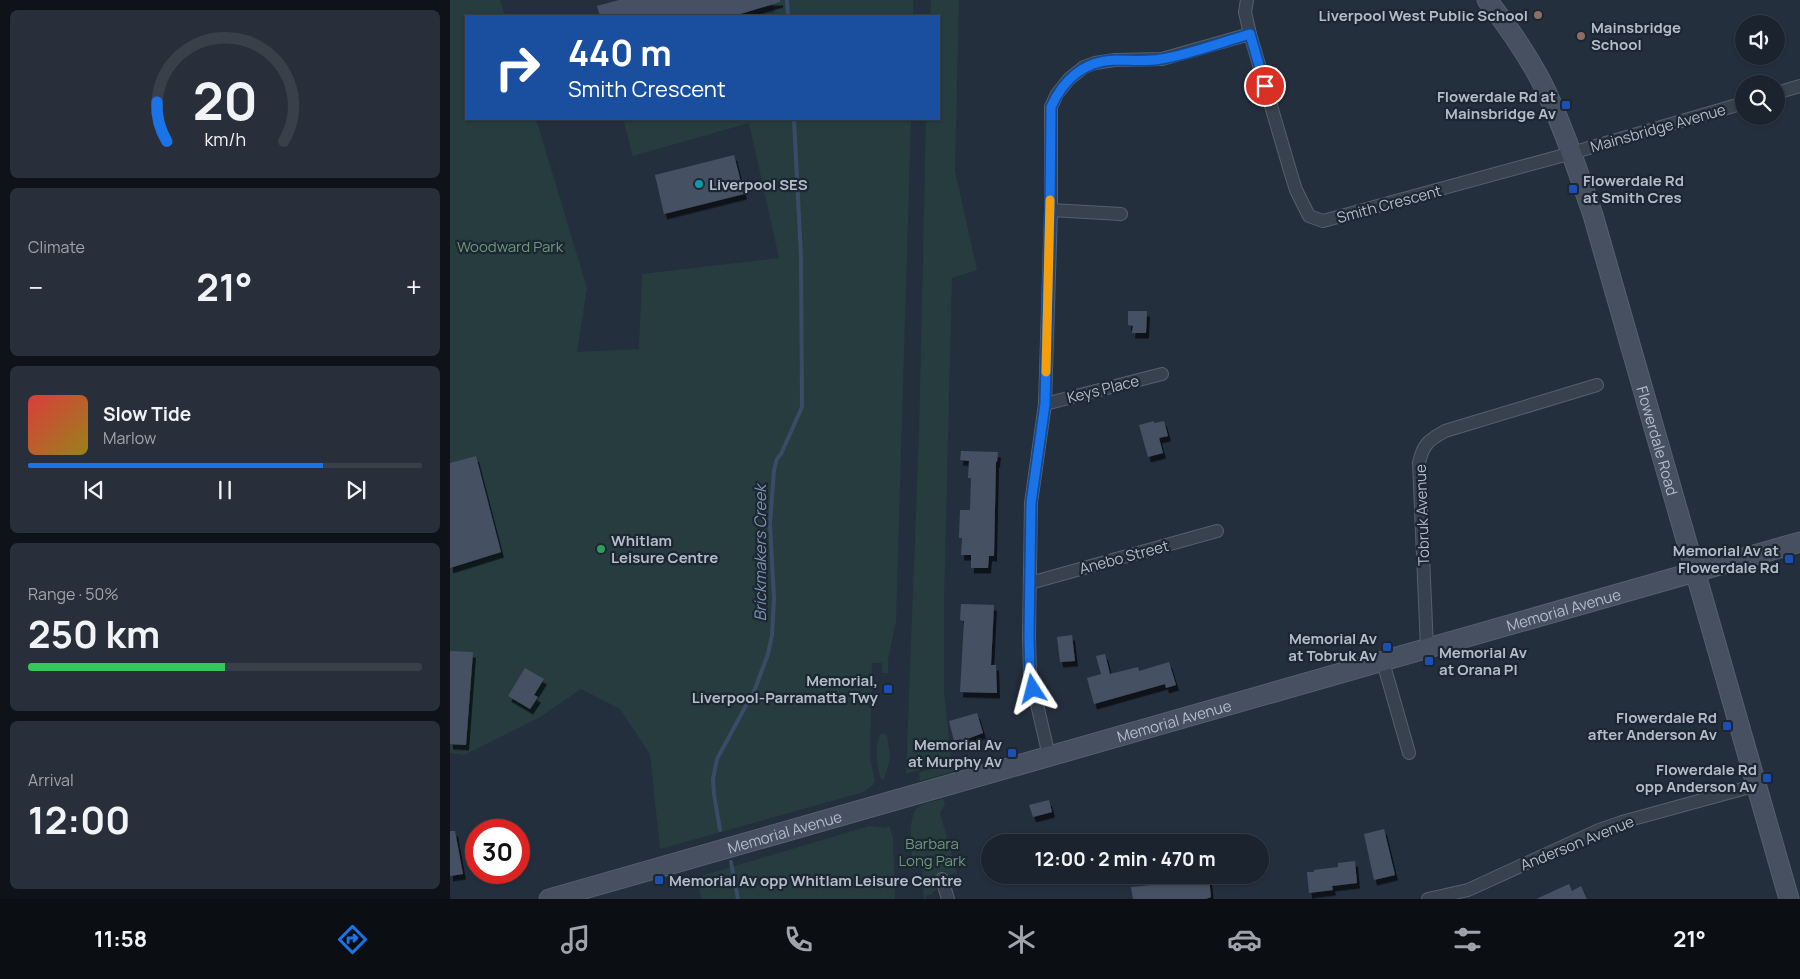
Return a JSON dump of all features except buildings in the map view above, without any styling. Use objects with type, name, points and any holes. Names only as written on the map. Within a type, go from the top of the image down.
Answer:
[{"type":"street","name":"Smith Crescent","points":[[1247,0],[1245,12],[1250,34],[1296,190],[1309,216],[1315,219],[1323,221],[1334,220],[1572,153]]},
{"type":"street","name":"Flowerdale Road","points":[[1487,0],[1519,44],[1540,79],[1572,153],[1607,261],[1789,899]]},
{"type":"street","points":[[1049,756],[1030,674],[1030,583],[1031,503],[1045,404],[1051,107],[1057,94],[1076,73],[1089,65],[1104,61],[1162,59],[1250,34]]},
{"type":"street","points":[[1785,90],[1800,86]]},
{"type":"street","name":"Mainsbridge Avenue","points":[[1572,153],[1735,105]]},
{"type":"street","points":[[1050,210],[1121,214]]},
{"type":"street","name":"Keys Place","points":[[1045,404],[1162,374]]},
{"type":"street","name":"Tobruk Avenue","points":[[1427,648],[1419,463],[1421,452],[1425,445],[1445,431],[1597,385]]},
{"type":"street","name":"Anebo Street","points":[[1030,583],[1217,531]]},
{"type":"street","name":"Memorial Avenue","points":[[549,899],[1800,542]]},
{"type":"street","points":[[1383,662],[1409,753]]},
{"type":"street","name":"Anderson Avenue","points":[[1428,899],[1468,890],[1614,825],[1757,785]]},
{"type":"street","points":[[942,879],[948,899]]},
{"type":"green space","name":"Woodward Park","points":[[450,0],[500,0],[505,15],[465,15],[465,120],[536,120],[587,288],[577,352],[639,349],[642,274],[779,258],[749,123],[633,156],[623,120],[911,120],[896,621],[888,660],[888,673],[882,673],[882,663],[872,663],[870,757],[875,781],[873,785],[864,792],[660,849],[650,754],[620,709],[581,689],[540,717],[464,755],[450,753]]},
{"type":"green space","points":[[771,0],[913,0],[913,15],[768,15],[775,13]]},
{"type":"green space","points":[[931,0],[959,0],[955,171],[977,270],[952,278],[944,602],[944,691],[951,759],[906,774],[919,433],[926,120],[940,120],[940,15],[930,15]]},
{"type":"green space","points":[[880,734],[887,734],[890,759],[884,779],[881,780],[877,757],[877,745]]},
{"type":"green space","points":[[969,756],[973,766],[920,781],[919,773]]},
{"type":"green space","name":"Barbara Long Park","points":[[943,799],[945,804],[940,813],[957,873],[948,875],[946,871],[936,874],[938,887],[924,899],[922,868],[913,869],[911,825],[916,810],[921,805]]},
{"type":"green space","name":"Barbara Long Park","points":[[889,825],[893,838],[895,899],[701,899],[698,877],[869,826],[886,828]]},
{"type":"waterway","name":"Brickmakers Creek","points":[[787,0],[788,15]]},
{"type":"waterway","name":"Brickmakers Creek","points":[[720,830],[713,779],[717,759],[755,689],[768,654],[772,635],[774,599],[770,524],[774,470],[777,459],[802,407],[801,257],[794,120]]},
{"type":"waterway","name":"Brickmakers Creek","points":[[731,862],[738,899]]},
{"type":"slow traffic","points":[[1046,372],[1050,200]]},
{"type":"place","name":"Liverpool West Public School","points":[[1538,15]]},
{"type":"place","name":"Mainsbridge School","points":[[1581,36]]},
{"type":"place","name":"Flowerdale Rd at Mainsbridge Av","points":[[1566,105]]},
{"type":"place","name":"Liverpool SES","points":[[699,184]]},
{"type":"place","name":"Flowerdale Rd at Smith Cres","points":[[1573,189]]},
{"type":"place","name":"Whitlam Leisure Centre","points":[[601,549]]},
{"type":"place","name":"Memorial Av at Flowerdale Rd","points":[[1789,559]]},
{"type":"place","name":"Memorial Av at Tobruk Av","points":[[1387,647]]},
{"type":"place","name":"Memorial Av at Orana Pl","points":[[1429,661]]},
{"type":"place","name":"Memorial, Liverpool-Parramatta Twy","points":[[888,689]]},
{"type":"place","name":"Flowerdale Rd after Anderson Av","points":[[1727,726]]},
{"type":"place","name":"Memorial Av at Murphy Av","points":[[1012,753]]},
{"type":"place","name":"Flowerdale Rd opp Anderson Av","points":[[1767,778]]},
{"type":"place","name":"Memorial Av opp Whitlam Leisure Centre","points":[[659,880]]},
{"type":"route","points":[[1033,689],[1030,674],[1029,636],[1031,503],[1045,404],[1051,107],[1057,94],[1069,79],[1084,67],[1094,63],[1115,60],[1149,61],[1162,59],[1250,34],[1265,86]]}]
